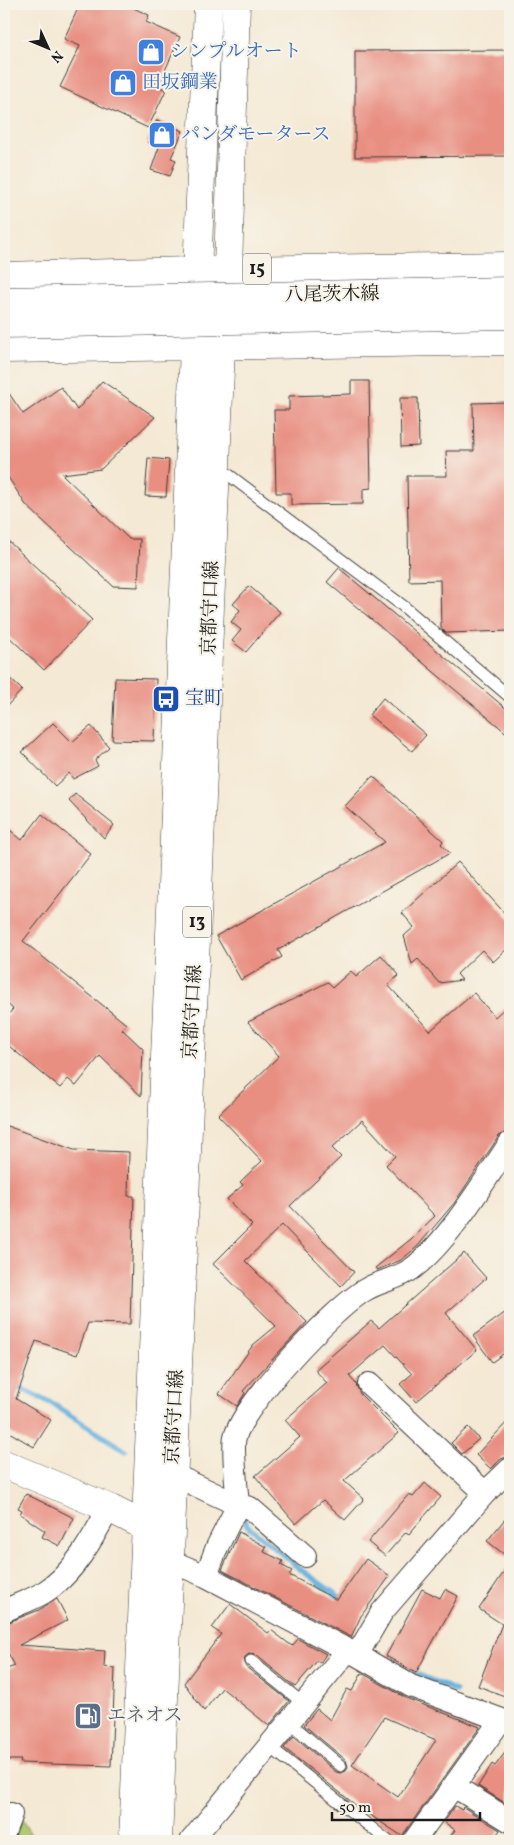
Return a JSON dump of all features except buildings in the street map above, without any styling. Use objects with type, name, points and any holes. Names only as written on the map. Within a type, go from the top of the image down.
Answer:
[{"type":"main road","name":"京都守口線","points":[[158,1841],[161,1542],[196,271],[208,4]]},
{"type":"main road","name":"京都守口線","points":[[133,1841],[161,1542],[172,1474],[221,346],[228,270],[236,4]]},
{"type":"main road","name":"15","points":[[4,276],[228,270],[510,266]]},
{"type":"main road","name":"八尾茨木線","points":[[4,301],[510,291]]},
{"type":"main road","name":"八尾茨木線","points":[[4,324],[510,315]]},
{"type":"main road","points":[[4,349],[510,341]]},
{"type":"main road","points":[[4,1464],[109,1508],[161,1542]]},
{"type":"street","points":[[206,1576],[217,1547],[238,1505],[235,1437],[256,1400],[310,1339],[354,1298],[365,1290],[412,1269],[430,1253],[461,1215],[510,1143]]},
{"type":"street","points":[[369,1384],[485,1493]]},
{"type":"street","points":[[191,1841],[304,1704],[352,1653],[382,1612],[485,1493],[510,1470]]},
{"type":"street","points":[[172,1474],[238,1505],[250,1508],[305,1556]]},
{"type":"street","points":[[4,1611],[44,1592],[71,1567],[88,1548],[109,1508]]},
{"type":"street","points":[[161,1542],[206,1576],[411,1686],[506,1722],[454,1786],[414,1841]]},
{"type":"street","points":[[454,1786],[510,1821]]},
{"type":"lane","points":[[216,465],[404,606],[510,697]]},
{"type":"lane","points":[[251,1661],[304,1704]]},
{"type":"lane","points":[[289,1722],[341,1766]]},
{"type":"lane","points":[[269,1746],[388,1841]]},
{"type":"green space","points":[[17,1812],[35,1841],[8,1839]]},
{"type":"waterway","points":[[4,1380],[51,1403],[126,1451]]},
{"type":"waterway","points":[[245,1519],[247,1525],[301,1570],[344,1600]]},
{"type":"waterway","points":[[391,1663],[456,1691]]},
{"type":"place","name":"シンプルオート","points":[[151,52]]},
{"type":"place","name":"田坂鋼業","points":[[123,83]]},
{"type":"place","name":"パンダモータース","points":[[162,135]]},
{"type":"place","name":"宝町","points":[[166,699]]},
{"type":"place","name":"エネオス","points":[[88,1716]]}]
